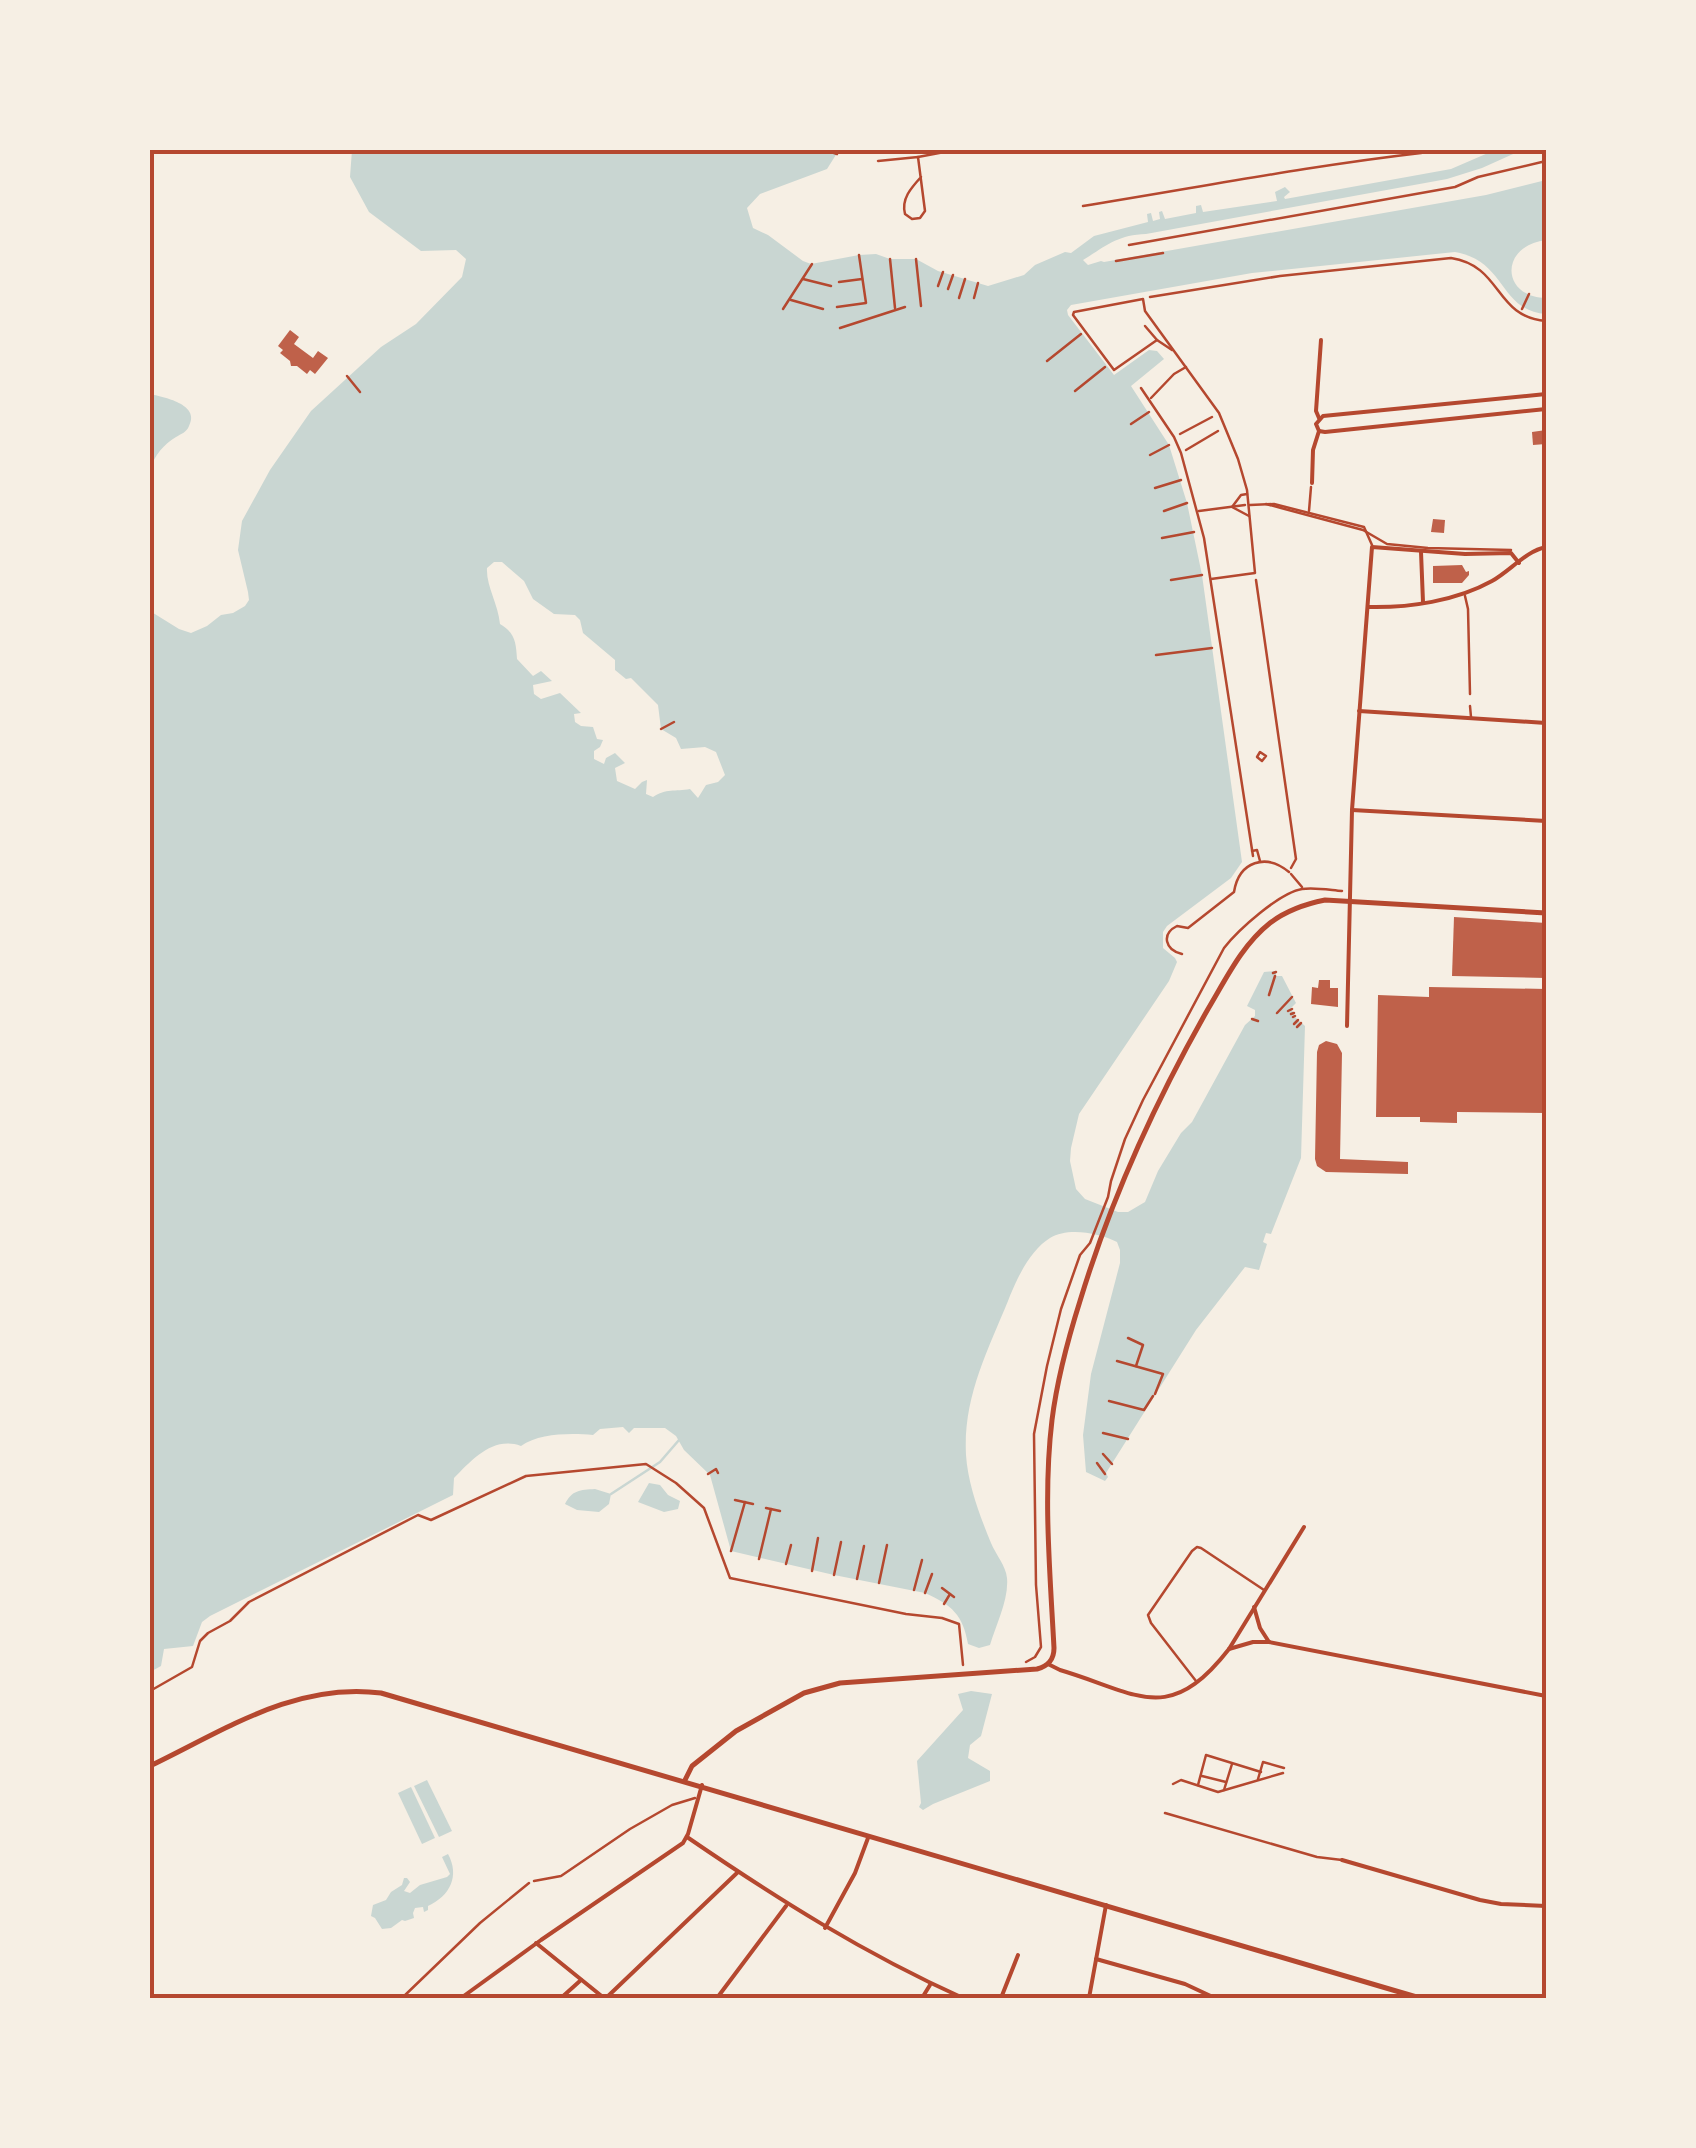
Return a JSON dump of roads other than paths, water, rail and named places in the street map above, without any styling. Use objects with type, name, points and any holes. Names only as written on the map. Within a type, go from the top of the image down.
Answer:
[{"type":"street","points":[[878,161],[955,150]]},
{"type":"street","points":[[1083,206],[1424,150]]},
{"type":"street","points":[[918,157],[925,211],[920,218],[912,219],[905,214],[904,206],[909,189],[920,178]]},
{"type":"street","points":[[1130,245],[1455,187],[1478,177],[1546,161]]},
{"type":"street","points":[[1157,340],[1114,370],[1073,316],[1074,312],[1143,299],[1153,322],[1220,413],[1248,494],[1254,573],[1211,580]]},
{"type":"street","points":[[1153,322],[1145,326],[1178,354]]},
{"type":"street","points":[[1320,340],[1316,411],[1320,418]]},
{"type":"street","points":[[1149,400],[1187,366]]},
{"type":"street","points":[[1141,388],[1174,437],[1198,512],[1253,858]]},
{"type":"street","points":[[1320,418],[1546,394]]},
{"type":"street","points":[[1319,431],[1546,409]]},
{"type":"street","points":[[1308,514],[1312,450],[1320,418]]},
{"type":"street","points":[[1232,507],[1240,495],[1248,494]]},
{"type":"street","points":[[1198,512],[1274,504],[1364,526],[1372,547],[1352,810],[1348,1026]]},
{"type":"street","points":[[1232,507],[1250,517]]},
{"type":"street","points":[[1308,514],[1318,508]]},
{"type":"street","points":[[1367,534],[1387,544],[1511,550]]},
{"type":"street","points":[[1372,547],[1511,553],[1519,563]]},
{"type":"street","points":[[1368,607],[1449,599],[1490,582],[1534,550],[1546,548]]},
{"type":"street","points":[[1422,552],[1423,602]]},
{"type":"street","points":[[1464,594],[1468,609],[1470,694]]},
{"type":"street","points":[[1470,706],[1471,718]]},
{"type":"street","points":[[1359,711],[1546,723]]},
{"type":"street","points":[[1352,810],[1546,821]]},
{"type":"street","points":[[1182,954],[1168,946],[1170,930],[1177,926],[1188,928],[1234,892],[1240,873],[1257,850],[1260,862]]},
{"type":"street","points":[[1253,858],[1280,864],[1289,872]]},
{"type":"street","points":[[686,1780],[692,1766],[724,1740],[813,1689],[840,1682],[1037,1668],[1048,1664],[1054,1656],[1048,1519],[1052,1419],[1070,1335],[1095,1252],[1139,1142],[1224,981],[1250,942],[1269,924],[1296,908],[1326,900],[1546,912]]},
{"type":"street","points":[[1048,1664],[1143,1698],[1177,1694],[1197,1682],[1229,1649],[1304,1527]]},
{"type":"street","points":[[1197,1682],[1150,1623],[1148,1615],[1192,1551],[1202,1548],[1264,1590]]},
{"type":"street","points":[[1254,1607],[1260,1628],[1270,1642]]},
{"type":"street","points":[[1229,1649],[1270,1642],[1546,1696]]},
{"type":"street","points":[[150,1766],[287,1701],[323,1692],[357,1691],[405,1698],[1420,1998]]},
{"type":"street","points":[[462,1998],[677,1848],[687,1837],[702,1785]]},
{"type":"street","points":[[534,1880],[561,1876],[672,1804],[698,1798]]},
{"type":"street","points":[[1166,1813],[1480,1900],[1546,1906]]},
{"type":"street","points":[[825,1928],[855,1873],[868,1835]]},
{"type":"street","points":[[687,1837],[825,1928],[963,1998]]},
{"type":"street","points":[[536,1943],[605,1998],[738,1872]]},
{"type":"street","points":[[717,1998],[787,1905]]},
{"type":"street","points":[[1089,1998],[1106,1905]]},
{"type":"street","points":[[1001,1998],[1018,1955]]},
{"type":"street","points":[[1096,1959],[1185,1984],[1215,1998]]},
{"type":"street","points":[[561,1998],[581,1980]]},
{"type":"street","points":[[922,1998],[931,1984]]},
{"type":"waterway","points":[[611,1494],[660,1462],[679,1440]]}]
